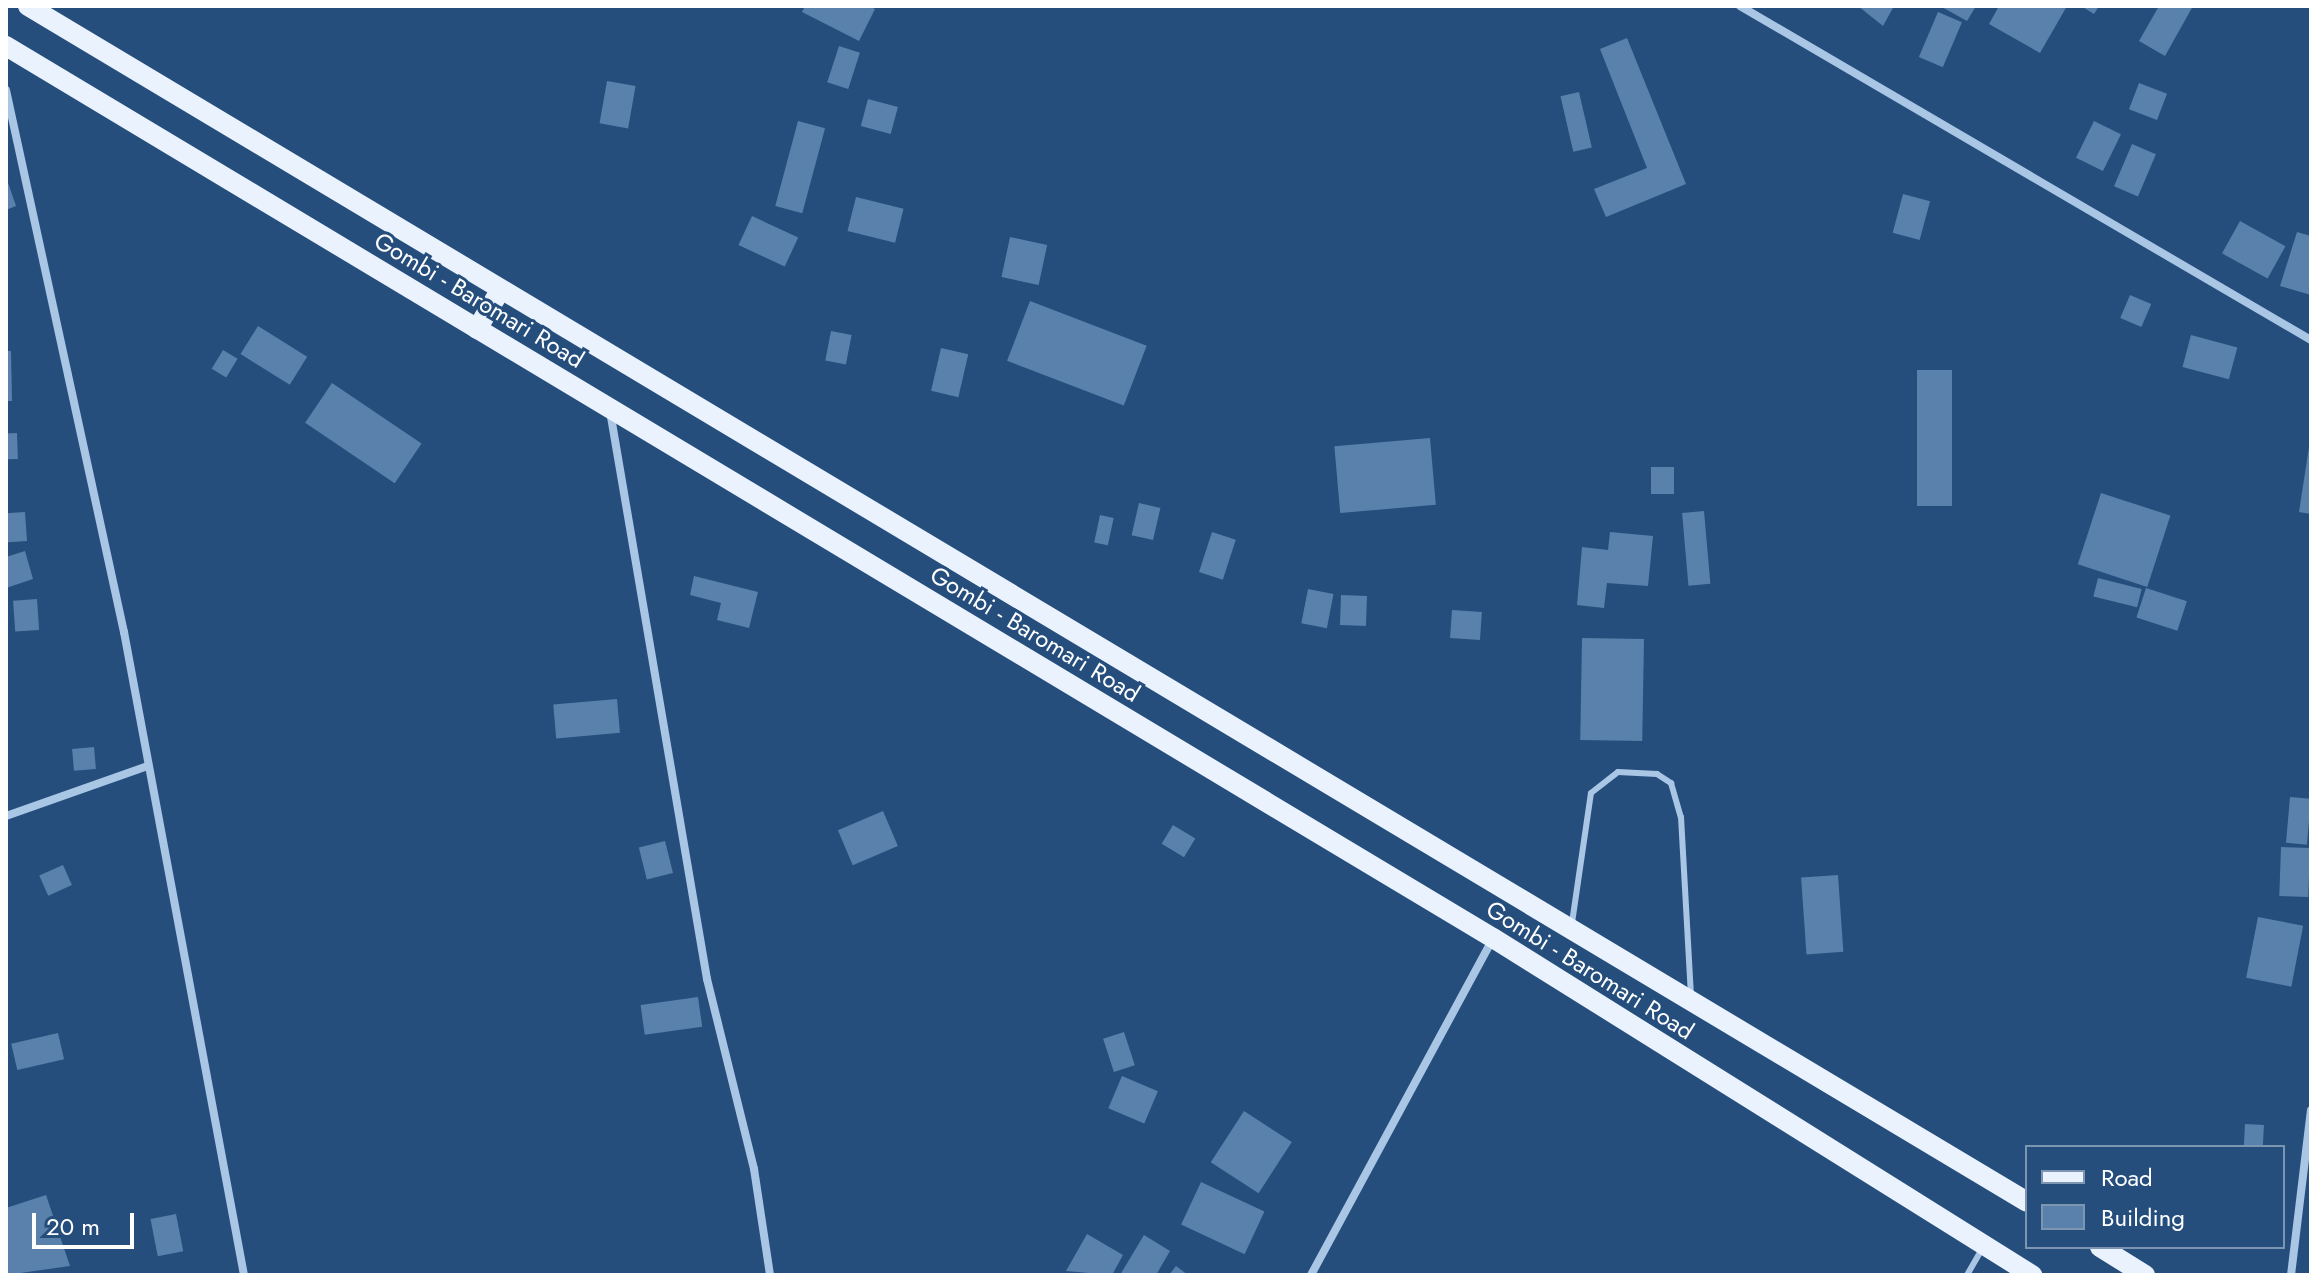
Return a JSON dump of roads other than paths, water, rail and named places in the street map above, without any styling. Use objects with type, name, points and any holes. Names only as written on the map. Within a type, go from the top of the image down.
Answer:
[{"type":"main road","name":"Gombi - Baromari Road","points":[[28,6],[498,294],[1572,927],[2025,1201]]},
{"type":"main road","name":"Gombi - Baromari Road","points":[[6,46],[1493,938],[2032,1275]]},
{"type":"main road","points":[[477,329],[498,294]]},
{"type":"main road","points":[[2103,1249],[2145,1275]]},
{"type":"street","points":[[1740,6],[1751,9],[2311,340]]},
{"type":"street","points":[[6,90],[148,766],[244,1275]]},
{"type":"street","points":[[610,409],[707,979],[754,1169],[770,1275]]},
{"type":"street","points":[[6,816],[148,766]]},
{"type":"street","points":[[1311,1275],[1493,938]]},
{"type":"street","points":[[2291,1275],[2311,1110]]},
{"type":"lane","points":[[1572,927],[1591,793],[1618,772],[1657,774],[1671,783],[1681,817],[1691,999]]},
{"type":"lane","points":[[1967,1275],[1984,1246]]}]
